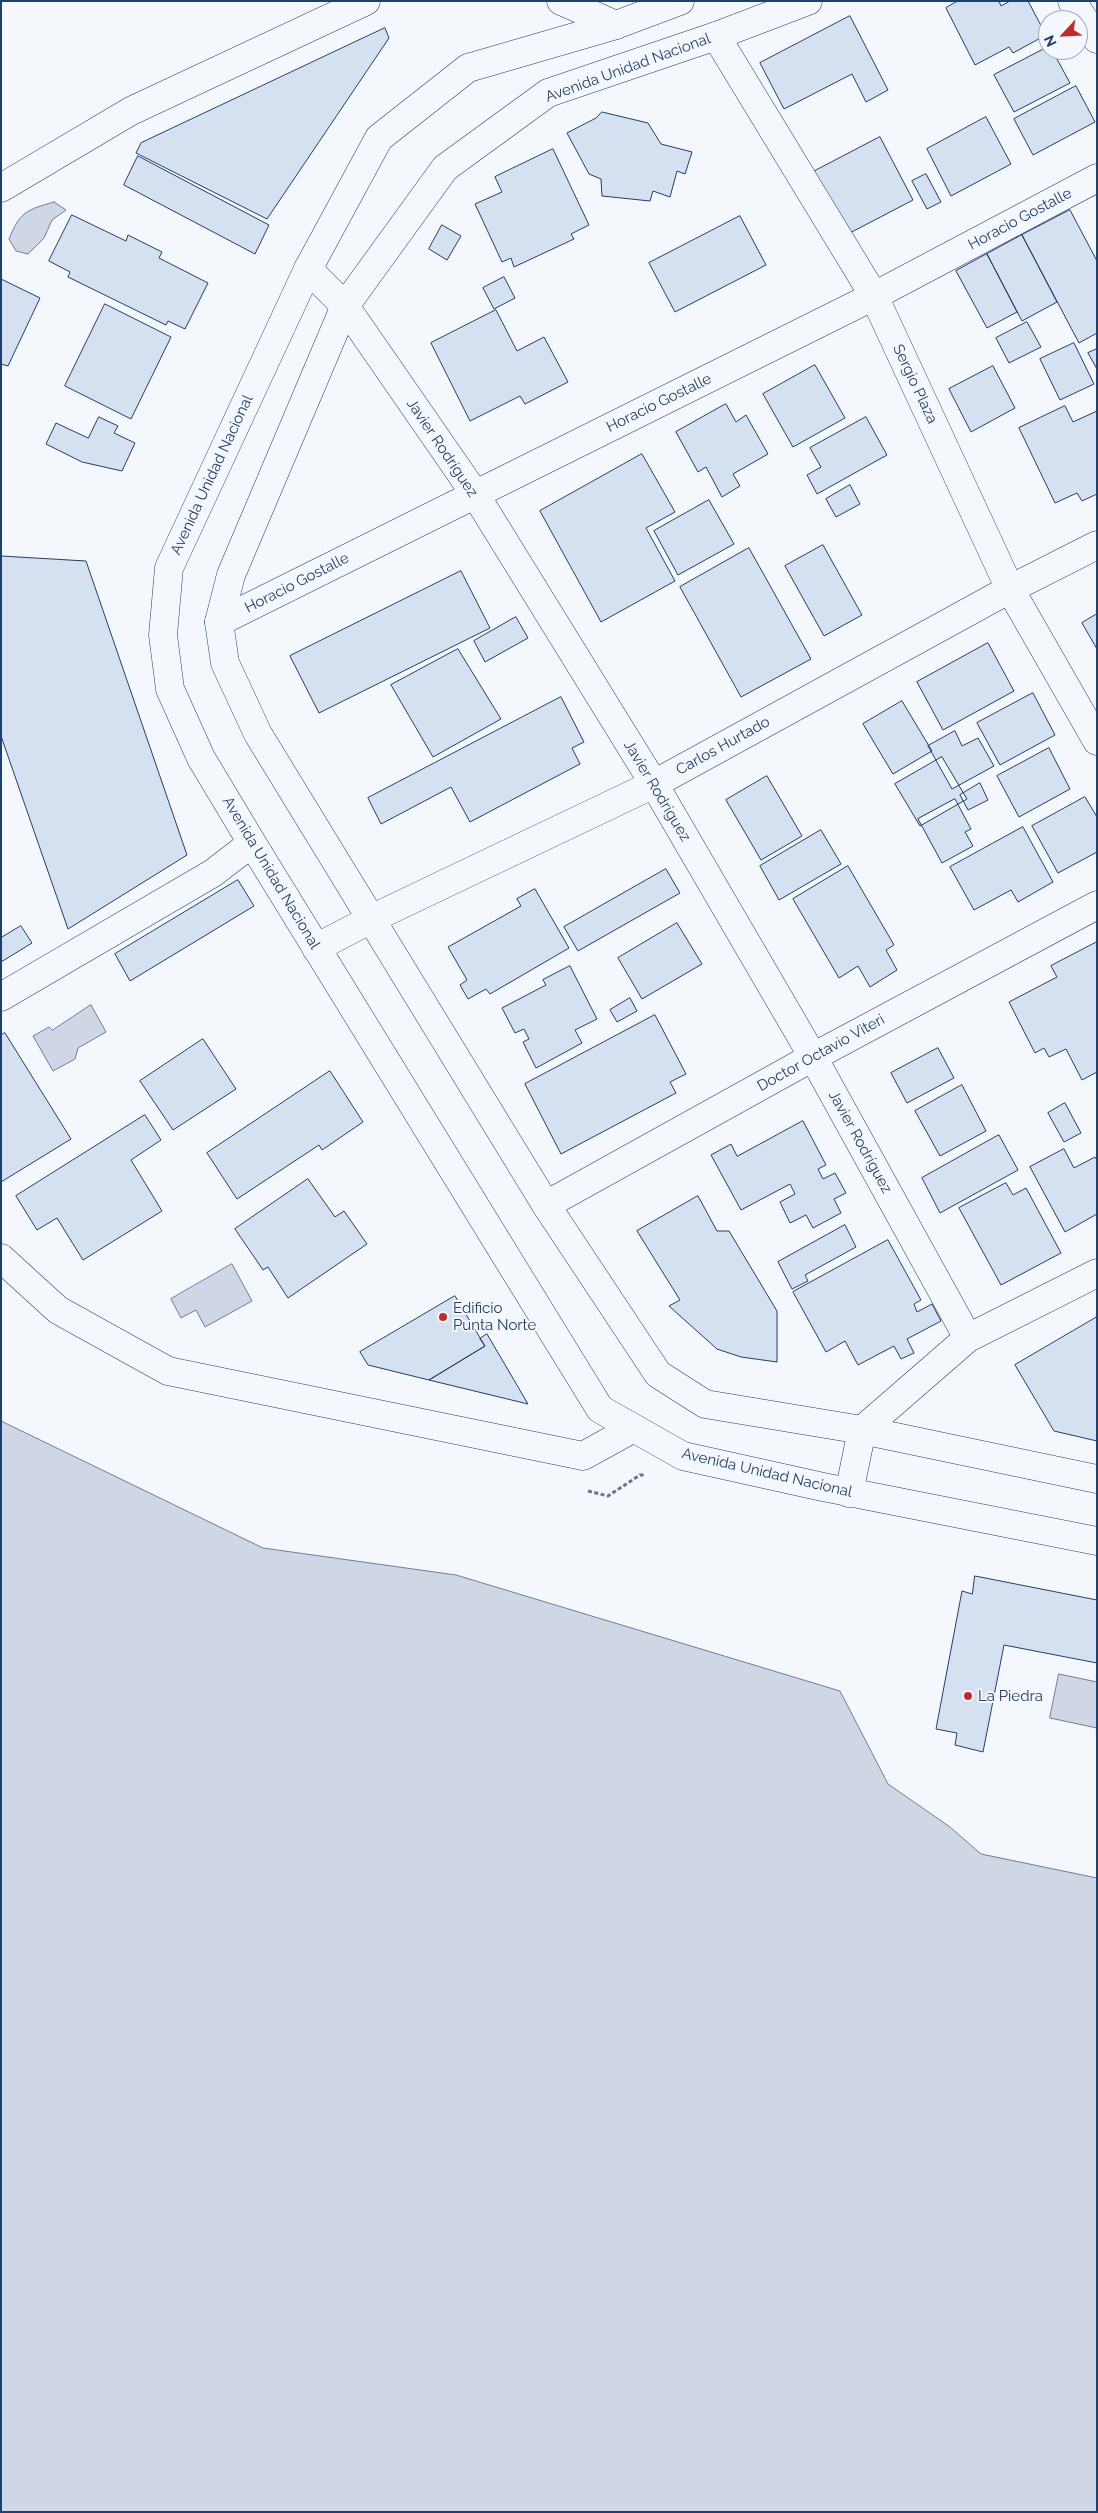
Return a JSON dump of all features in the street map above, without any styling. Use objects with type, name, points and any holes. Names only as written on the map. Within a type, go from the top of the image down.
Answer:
[{"type":"street","points":[[1,188],[131,111],[366,1]]},
{"type":"street","points":[[562,1],[616,26]]},
{"type":"street","name":"Avenida Unidad Nacional","points":[[680,1],[616,26],[468,68],[380,138],[308,269],[169,568],[163,636],[170,688],[201,758],[600,1409],[632,1429],[683,1456],[849,1492],[1097,1541]]},
{"type":"street","name":"Avenida Unidad Nacional","points":[[808,1],[716,36],[548,93],[445,168],[345,306],[231,575],[219,622],[225,663],[258,734],[373,918],[546,1204],[658,1374],[704,1404],[862,1430],[1097,1479]]},
{"type":"street","points":[[1072,1],[1097,39]]},
{"type":"street","name":"Sergio Plaza","points":[[716,36],[874,296],[1010,589],[1097,741]]},
{"type":"street","name":"Horacio Gostalle","points":[[219,622],[874,296],[1097,178]]},
{"type":"street","name":"Javier Rodríguez","points":[[308,269],[345,306],[474,494],[654,784],[813,1056],[968,1338]]},
{"type":"street","name":"Carlos Hurtado","points":[[316,948],[373,918],[654,784],[1010,589],[1097,545]]},
{"type":"street","points":[[1,997],[213,873],[252,843]]},
{"type":"street","name":"Doctor Octavio Viteri","points":[[546,1204],[813,1056],[1097,905]]},
{"type":"street","points":[[1,1258],[58,1310],[168,1371],[583,1456],[632,1429]]},
{"type":"street","points":[[849,1492],[862,1430],[968,1338],[1097,1273]]},
{"type":"shaded area","points":[[54,202],[66,210],[52,220],[44,238],[28,254],[16,251],[9,239],[17,223],[30,210]]},
{"type":"shaded area","points":[[91,1005],[106,1032],[78,1048],[75,1059],[53,1071],[33,1036],[49,1027],[52,1030]]},
{"type":"shaded area","points":[[232,1264],[252,1301],[205,1327],[196,1310],[181,1318],[171,1299]]},
{"type":"shaded area","points":[[1,1421],[263,1548],[456,1575],[840,1691],[888,1784],[950,1827],[981,1854],[1097,1878],[1097,2512],[1,2512]]},
{"type":"shaded area","points":[[1059,1674],[1097,1682],[1097,1728],[1050,1718]]},
{"type":"building","points":[[958,1],[999,1],[1001,6],[1010,1],[1028,1],[1038,20],[1038,39],[1013,53],[1009,47],[975,65],[946,8]]},
{"type":"building","points":[[850,16],[888,90],[866,102],[852,74],[784,109],[760,63]]},
{"type":"building","points":[[385,28],[389,38],[267,219],[136,153],[141,143]]},
{"type":"building","points":[[1038,52],[1038,60],[1057,60],[1070,83],[1014,112],[994,75]]},
{"type":"building","points":[[1076,86],[1095,122],[1033,155],[1014,119]]},
{"type":"building","points":[[602,112],[648,123],[661,144],[692,152],[685,174],[677,171],[670,197],[653,191],[650,201],[602,196],[601,179],[589,174],[567,133],[596,118]]},
{"type":"building","points":[[986,117],[1011,164],[951,196],[927,149]]},
{"type":"building","points":[[880,137],[913,200],[846,235],[813,172]]},
{"type":"building","points":[[553,149],[589,225],[571,234],[574,239],[514,267],[511,258],[502,262],[475,204],[502,192],[495,177]]},
{"type":"building","points":[[138,156],[269,225],[255,254],[124,185]]},
{"type":"building","points":[[926,174],[941,202],[927,209],[912,181]]},
{"type":"building","points":[[1070,210],[1097,261],[1097,333],[1079,343],[1022,235]]},
{"type":"building","points":[[72,215],[126,241],[128,235],[162,252],[159,258],[208,283],[185,329],[168,321],[166,325],[68,277],[70,272],[49,261]]},
{"type":"building","points":[[740,216],[766,265],[675,312],[649,263]]},
{"type":"building","points":[[442,225],[461,236],[447,260],[429,249]]},
{"type":"building","points":[[1022,235],[1057,302],[1022,321],[987,254]]},
{"type":"building","points":[[987,254],[1017,312],[987,328],[956,271]]},
{"type":"building","points":[[504,277],[515,298],[494,309],[483,288]]},
{"type":"building","points":[[1,279],[40,298],[8,366],[1,364]]},
{"type":"building","points":[[105,304],[171,337],[131,419],[65,386]]},
{"type":"building","points":[[496,310],[517,351],[544,337],[568,382],[525,404],[520,396],[470,421],[431,343]]},
{"type":"building","points":[[1027,322],[1041,347],[1009,363],[996,338]]},
{"type":"building","points":[[1074,343],[1094,384],[1060,400],[1040,359]]},
{"type":"building","points":[[1097,349],[1097,369],[1088,353]]},
{"type":"building","points":[[815,365],[845,418],[793,447],[763,394]]},
{"type":"building","points":[[993,366],[1015,408],[971,432],[949,389]]},
{"type":"building","points":[[726,404],[736,422],[746,415],[768,454],[733,474],[740,486],[722,497],[706,467],[698,472],[676,432]]},
{"type":"building","points":[[1065,406],[1073,422],[1097,411],[1097,494],[1082,501],[1077,493],[1055,503],[1019,428]]},
{"type":"building","points":[[99,417],[118,426],[114,433],[135,443],[122,471],[82,462],[46,444],[56,423],[88,438]]},
{"type":"building","points":[[866,417],[887,455],[817,494],[807,475],[821,467],[810,448]]},
{"type":"building","points":[[642,454],[675,512],[646,528],[675,581],[601,622],[540,511]]},
{"type":"building","points":[[850,485],[860,504],[836,517],[826,499]]},
{"type":"building","points":[[709,500],[734,544],[678,575],[654,531]]},
{"type":"building","points":[[823,545],[862,615],[824,636],[785,566]]},
{"type":"building","points":[[749,548],[811,659],[741,697],[680,587]]},
{"type":"building","points":[[1,556],[86,561],[187,855],[68,929],[1,736]]},
{"type":"building","points":[[461,571],[490,628],[319,713],[290,656]]},
{"type":"building","points":[[1097,614],[1097,649],[1082,623]]},
{"type":"building","points":[[516,617],[528,638],[485,662],[474,641]]},
{"type":"building","points":[[988,643],[1014,691],[943,730],[917,682]]},
{"type":"building","points":[[458,649],[501,719],[433,757],[391,685]]},
{"type":"building","points":[[1033,693],[1055,735],[1000,765],[977,723]]},
{"type":"building","points":[[561,697],[584,742],[572,748],[580,764],[470,822],[451,787],[381,824],[368,798]]},
{"type":"building","points":[[902,701],[932,751],[893,774],[863,724]]},
{"type":"building","points":[[955,731],[962,746],[978,738],[994,766],[952,789],[928,746]]},
{"type":"building","points":[[1049,748],[1070,789],[1019,817],[997,776]]},
{"type":"building","points":[[942,757],[967,799],[920,826],[895,784]]},
{"type":"building","points":[[767,776],[802,836],[761,860],[726,800]]},
{"type":"building","points":[[980,783],[988,800],[968,810],[960,795]]},
{"type":"building","points":[[1085,797],[1097,817],[1097,852],[1058,873],[1032,826]]},
{"type":"building","points":[[955,799],[971,829],[965,832],[973,846],[942,863],[918,819]]},
{"type":"building","points":[[1023,827],[1053,882],[1018,902],[1011,890],[974,910],[950,867]]},
{"type":"building","points":[[821,830],[841,864],[779,900],[760,866]]},
{"type":"building","points":[[848,866],[894,945],[886,950],[897,970],[870,987],[858,966],[839,978],[793,899]]},
{"type":"building","points":[[666,869],[680,893],[578,951],[564,927]]},
{"type":"building","points":[[238,880],[254,906],[130,981],[115,954]]},
{"type":"building","points":[[535,889],[569,948],[490,994],[486,989],[468,999],[460,985],[467,980],[448,947],[521,906],[517,899]]},
{"type":"building","points":[[677,923],[702,964],[642,999],[618,958]]},
{"type":"building","points":[[21,926],[32,943],[1,962],[1,938]]},
{"type":"building","points":[[1097,942],[1097,1072],[1082,1080],[1066,1049],[1049,1057],[1044,1048],[1035,1053],[1009,1002],[1057,977],[1051,966]]},
{"type":"building","points":[[570,966],[597,1019],[575,1030],[582,1043],[536,1068],[523,1042],[529,1039],[524,1029],[515,1033],[502,1008],[546,985],[543,980]]},
{"type":"building","points":[[630,998],[637,1011],[617,1022],[610,1010]]},
{"type":"building","points":[[655,1015],[686,1074],[670,1082],[676,1093],[561,1154],[525,1084]]},
{"type":"building","points":[[5,1033],[71,1139],[1,1182],[1,1035]]},
{"type":"building","points":[[203,1039],[236,1089],[173,1130],[140,1081]]},
{"type":"building","points":[[938,1048],[954,1078],[907,1103],[891,1073]]},
{"type":"building","points":[[330,1071],[363,1122],[322,1150],[319,1145],[237,1199],[207,1153]]},
{"type":"building","points":[[962,1085],[986,1131],[940,1156],[915,1111]]},
{"type":"building","points":[[1065,1103],[1081,1133],[1064,1142],[1048,1113]]},
{"type":"building","points":[[145,1115],[161,1140],[131,1160],[162,1211],[83,1260],[57,1218],[37,1230],[16,1196]]},
{"type":"building","points":[[803,1121],[826,1165],[818,1169],[823,1179],[835,1173],[846,1193],[834,1199],[841,1213],[813,1228],[806,1215],[790,1223],[780,1202],[795,1194],[790,1184],[741,1210],[711,1155],[731,1144],[737,1156]]},
{"type":"building","points":[[999,1135],[1018,1170],[940,1213],[922,1178]]},
{"type":"building","points":[[1064,1149],[1074,1168],[1095,1157],[1097,1160],[1097,1214],[1065,1232],[1030,1167]]},
{"type":"building","points":[[308,1179],[335,1217],[344,1211],[367,1244],[288,1298],[268,1267],[263,1270],[235,1229]]},
{"type":"building","points":[[1006,1183],[1013,1195],[1026,1188],[1061,1253],[1001,1285],[959,1208]]},
{"type":"building","points":[[698,1196],[717,1231],[729,1231],[777,1311],[777,1362],[741,1357],[717,1349],[669,1306],[680,1300],[637,1231]]},
{"type":"building","points":[[845,1225],[856,1247],[805,1275],[808,1281],[792,1289],[778,1262]]},
{"type":"building","points":[[888,1240],[921,1300],[914,1304],[917,1312],[932,1304],[941,1321],[907,1339],[914,1353],[901,1359],[894,1346],[858,1365],[845,1341],[826,1352],[793,1292]]},
{"type":"building","name":"Edificio Punta Norte","points":[[455,1296],[485,1346],[429,1380],[368,1365],[360,1352]]},
{"type":"building","points":[[1097,1317],[1097,1441],[1054,1431],[1015,1365]]},
{"type":"building","points":[[487,1334],[528,1404],[429,1380],[485,1346],[480,1339]]},
{"type":"building","name":"La Piedra","points":[[975,1576],[1097,1600],[1097,1663],[1004,1645],[983,1752],[955,1745],[957,1733],[936,1729],[962,1591],[972,1594]]},
{"type":"place","name":"Edificio Punta Norte","points":[[443,1317]]},
{"type":"place","name":"La Piedra","points":[[968,1696]]}]
